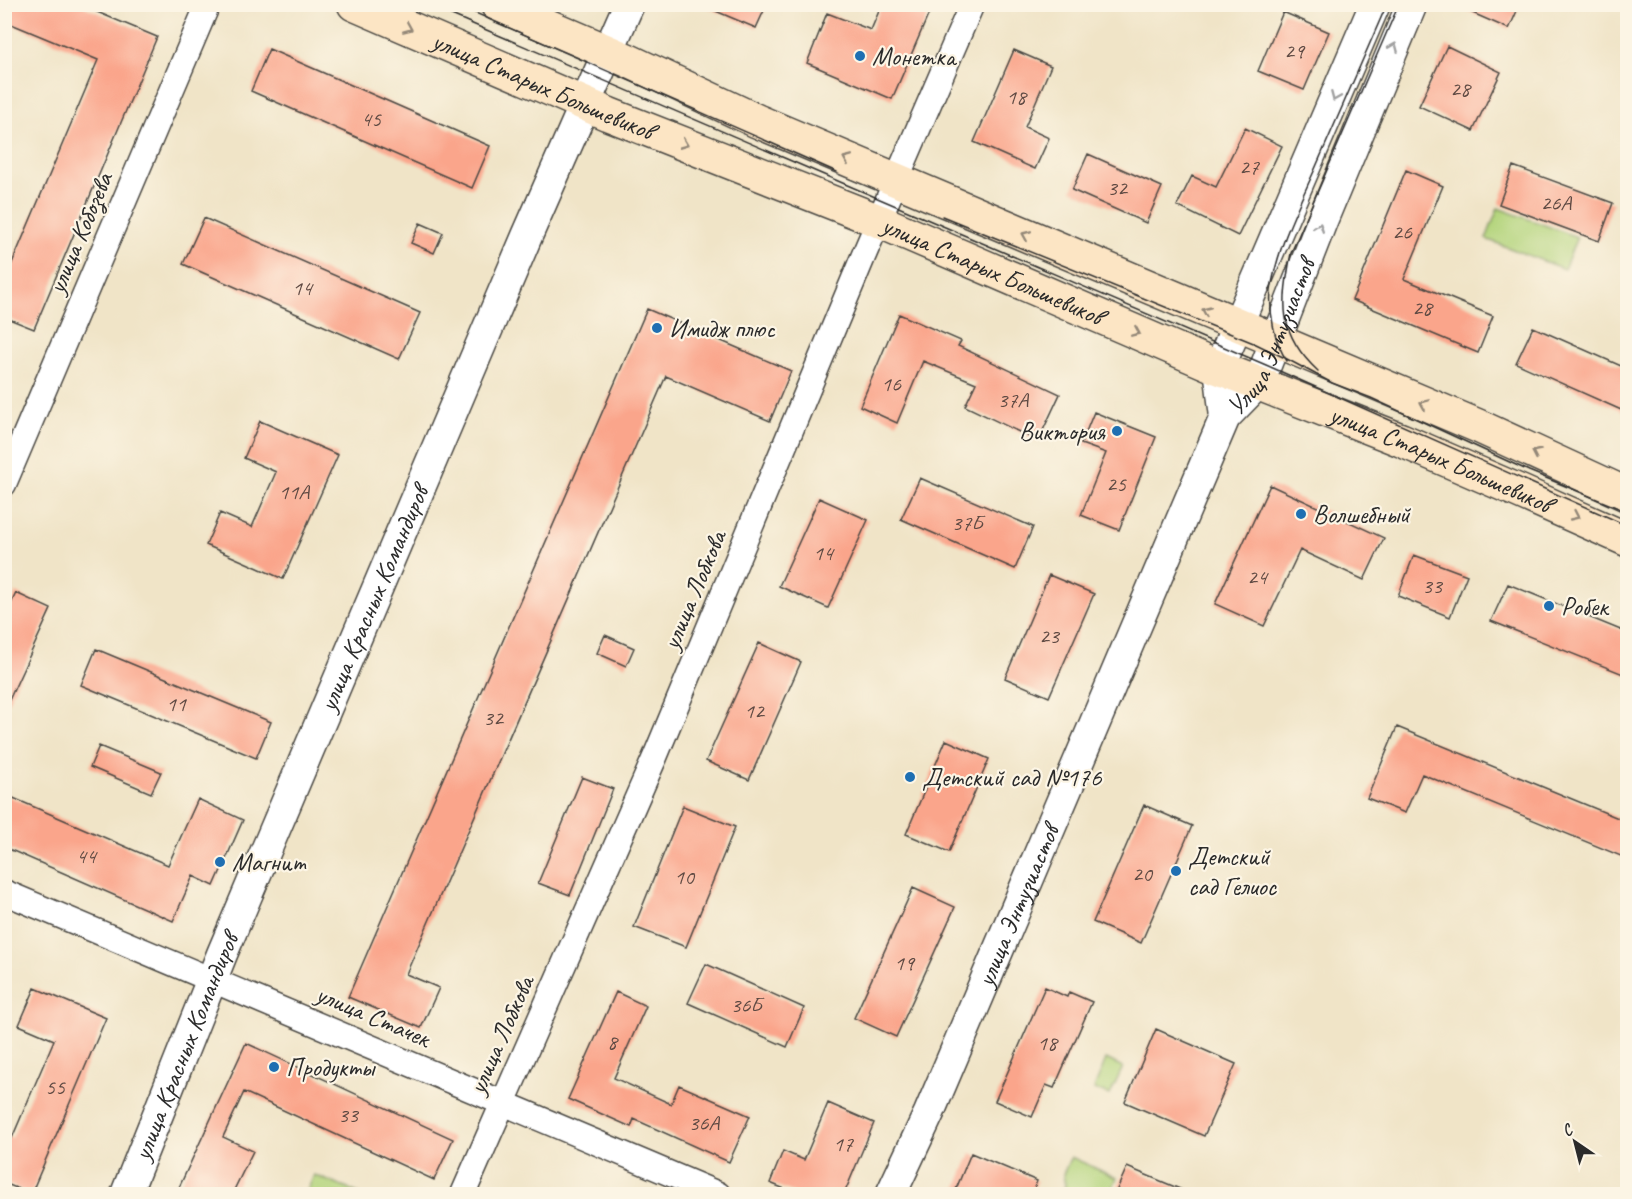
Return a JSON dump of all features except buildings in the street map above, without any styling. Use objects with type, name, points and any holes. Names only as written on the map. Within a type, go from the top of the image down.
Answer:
[{"type":"main road","name":"улица Старых Большевиков","points":[[354,4],[584,104],[879,221],[1257,384],[1401,440],[1628,540]]},
{"type":"main road","name":"улица Старых Большевиков","points":[[497,4],[608,51],[757,121],[1478,426],[1628,495]]},
{"type":"street","name":"улица Кобозева","points":[[4,484],[208,4]]},
{"type":"street","name":"улица Красных Командиров","points":[[126,1194],[212,980],[584,104],[629,4]]},
{"type":"street","name":"улица Лобкова","points":[[463,1194],[655,757],[972,4]]},
{"type":"street","name":"Улица Энтузиастов","points":[[1224,417],[1219,368],[1375,4]]},
{"type":"street","name":"Улица Энтузиастов","points":[[1224,417],[1257,384],[1412,4]]},
{"type":"street","name":"улица Энтузиастов","points":[[891,1194],[929,1113],[1224,417]]},
{"type":"street","name":"улица Стачек","points":[[4,892],[718,1194]]},
{"type":"green space","points":[[1498,208],[1577,237],[1564,269],[1486,239]]},
{"type":"green space","points":[[1106,1059],[1123,1067],[1110,1095],[1094,1089]]},
{"type":"green space","points":[[1071,1157],[1117,1178],[1109,1194],[1077,1194],[1064,1189],[1063,1174]]},
{"type":"green space","points":[[314,1175],[360,1194],[306,1194]]},
{"type":"tram line","points":[[426,4],[1266,365],[1628,526]]},
{"type":"tram line","points":[[455,4],[837,172]]},
{"type":"tram line","points":[[1287,361],[1273,327],[1271,308],[1271,290],[1278,259],[1295,213],[1387,4]]},
{"type":"tram line","points":[[1318,371],[1295,344],[1286,317],[1286,288],[1291,253],[1399,4]]},
{"type":"tram line","points":[[942,216],[1256,344],[1332,383],[1371,398],[1529,471],[1628,512]]},
{"type":"place","name":"Монетка","points":[[860,56]]},
{"type":"place","name":"Имидж плюс","points":[[657,328]]},
{"type":"place","name":"Виктория","points":[[1117,431]]},
{"type":"place","name":"Волшебный","points":[[1301,514]]},
{"type":"place","name":"Робек","points":[[1549,606]]},
{"type":"place","name":"Детский сад №176","points":[[910,777]]},
{"type":"place","name":"Магнит","points":[[220,862]]},
{"type":"place","name":"Детский сад Гелиос","points":[[1176,871]]},
{"type":"place","name":"Продукты","points":[[274,1067]]}]
